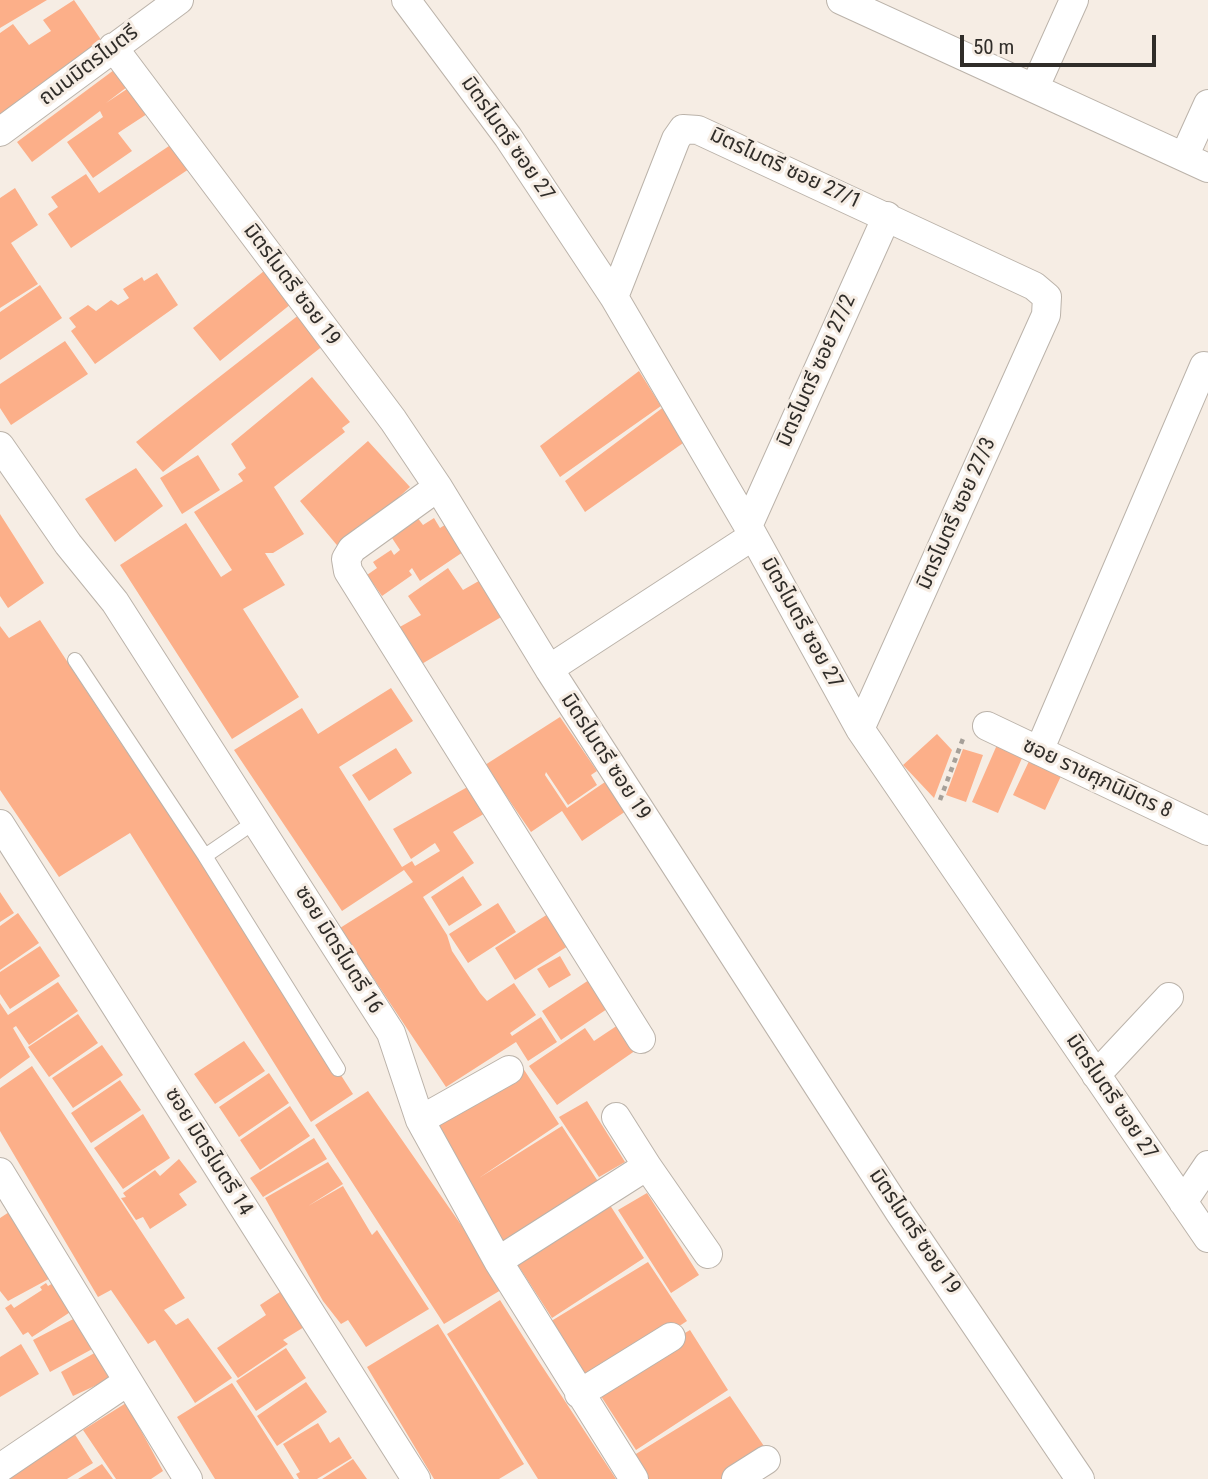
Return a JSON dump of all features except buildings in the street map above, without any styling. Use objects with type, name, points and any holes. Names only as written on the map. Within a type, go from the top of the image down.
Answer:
[{"type":"street","name":"ถนนมิตรไมตรี","points":[[0,132],[179,0]]},
{"type":"street","name":"มิตรไมตรี ซอย 27","points":[[406,0],[508,137],[614,297],[750,531],[860,729],[1208,1238]]},
{"type":"street","points":[[841,0],[890,10],[1035,87],[1196,163],[1208,104]]},
{"type":"street","points":[[1035,87],[1074,0]]},
{"type":"street","name":"มิตรไมตรี ซอย 19","points":[[113,47],[393,420],[438,487],[549,669],[900,1213],[1080,1479]]},
{"type":"street","name":"มิตรไมตรี ซอย 27/1","points":[[614,297],[676,139],[683,129],[698,130],[887,216],[1034,286],[1046,297]]},
{"type":"street","name":"มิตรไมตรี ซอย 27/2","points":[[750,531],[887,216]]},
{"type":"street","name":"มิตรไมตรี ซอย 27/3","points":[[860,729],[1046,315],[1046,297]]},
{"type":"street","points":[[1039,751],[1203,366],[1208,368]]},
{"type":"street","name":"ซอย มิตรไมตรี 16","points":[[0,446],[68,544],[115,602],[391,1033],[419,1120],[498,1261],[634,1479]]},
{"type":"street","points":[[438,487],[352,549],[346,559],[348,571],[641,1039]]},
{"type":"street","points":[[549,669],[750,531]]},
{"type":"street","name":"ซอย ราชศุภนิมิตร 8","points":[[987,726],[1207,828]]},
{"type":"street","name":"ซอย มิตรไมตรี 14","points":[[0,824],[416,1479]]},
{"type":"street","points":[[1096,1075],[1169,997]]},
{"type":"street","points":[[419,1120],[509,1069]]},
{"type":"street","points":[[616,1117],[708,1254]]},
{"type":"street","points":[[1183,1202],[1208,1165]]},
{"type":"street","points":[[498,1261],[647,1166]]},
{"type":"street","points":[[0,1172],[188,1479]]},
{"type":"street","points":[[579,1394],[671,1336]]},
{"type":"street","points":[[0,1468],[127,1382]]},
{"type":"street","points":[[736,1479],[766,1460]]},
{"type":"lane","points":[[75,660],[205,856],[338,1069]]},
{"type":"lane","points":[[205,856],[256,821]]},
{"type":"path","points":[[929,830],[971,718],[987,726]]}]
